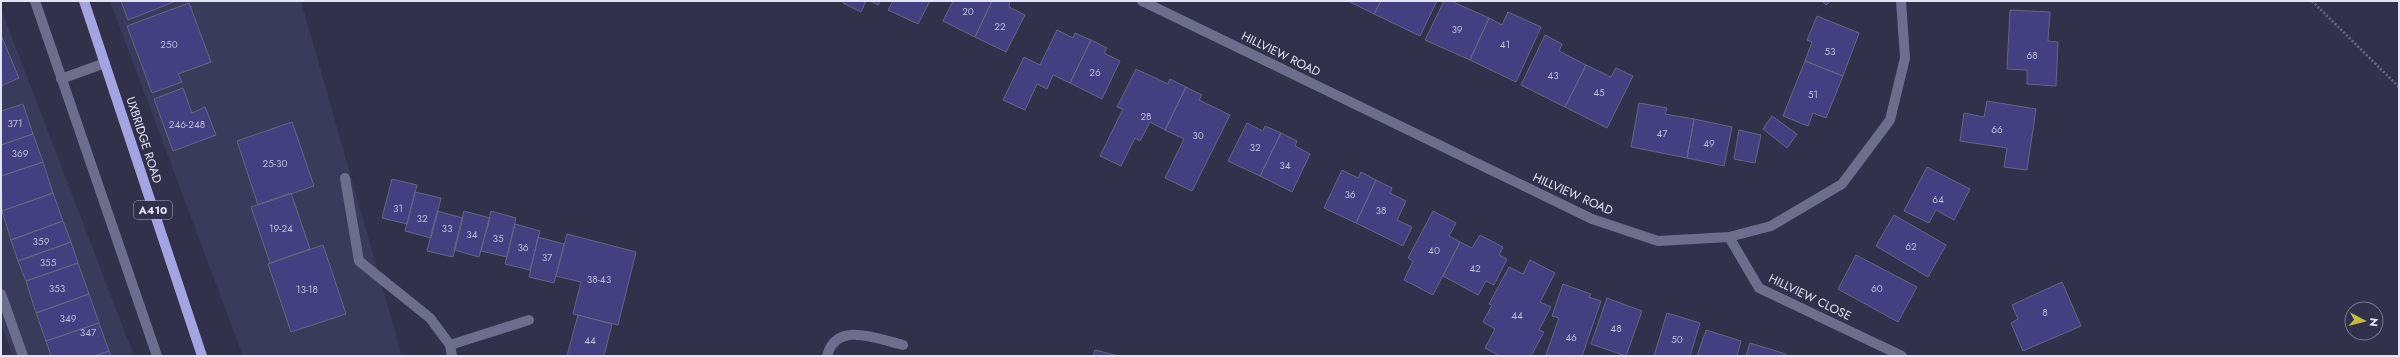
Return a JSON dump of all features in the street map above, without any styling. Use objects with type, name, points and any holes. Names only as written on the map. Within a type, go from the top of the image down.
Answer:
[{"type":"main road","name":"UXBRIDGE ROAD","points":[[84,1],[202,356]]},
{"type":"street","points":[[35,1],[60,79],[157,356]]},
{"type":"street","name":"HILLVIEW ROAD","points":[[1142,1],[1592,219],[1658,241],[1729,237],[1771,226],[1842,184],[1890,120],[1905,58],[1901,1]]},
{"type":"street","points":[[60,79],[105,63]]},
{"type":"street","points":[[345,178],[359,261],[430,318],[450,345],[452,356]]},
{"type":"street","name":"HILLVIEW CLOSE","points":[[1729,237],[1759,288],[1902,356]]},
{"type":"street","points":[[1,294],[23,356]]},
{"type":"street","points":[[450,345],[529,320]]},
{"type":"street","points":[[827,356],[829,347],[837,339],[847,334],[860,334],[903,345]]},
{"type":"path","points":[[2312,1],[2399,87]]},
{"type":"shaded area","points":[[110,1],[301,1],[402,356],[243,356]]},
{"type":"shaded area","points":[[1,9],[134,356],[13,356],[1,325]]},
{"type":"building","points":[[121,1],[176,1],[128,20]]},
{"type":"building","points":[[843,1],[866,1],[861,12],[843,3]]},
{"type":"building","points":[[871,1],[880,1],[878,5]]},
{"type":"building","points":[[893,1],[930,1],[918,24],[888,10]]},
{"type":"building","points":[[953,1],[992,1],[975,37],[943,21]]},
{"type":"building","points":[[992,1],[1010,1],[1009,7],[1025,15],[1006,52],[975,37]]},
{"type":"building","points":[[1348,1],[1381,1],[1374,14]]},
{"type":"building","points":[[1381,1],[1437,1],[1420,36],[1374,14]]},
{"type":"building","points":[[1444,1],[1451,1],[1489,18],[1470,60],[1425,40]]},
{"type":"building","points":[[1822,1],[1831,1],[1826,5]]},
{"type":"building","points":[[189,3],[211,62],[178,74],[182,82],[152,93],[127,26]]},
{"type":"building","points":[[2010,10],[2050,12],[2048,41],[2058,42],[2056,86],[2027,84],[2027,70],[2007,69]]},
{"type":"building","points":[[1508,12],[1541,27],[1516,82],[1470,60],[1489,18],[1502,25]]},
{"type":"building","points":[[1817,16],[1859,33],[1843,76],[1805,61],[1812,42],[1807,40]]},
{"type":"building","points":[[1057,30],[1073,38],[1075,33],[1091,40],[1070,83],[1053,75],[1047,89],[1037,84],[1025,110],[1003,100],[1024,57],[1040,65]]},
{"type":"building","points":[[1,35],[19,78],[1,86]]},
{"type":"building","points":[[1545,35],[1562,44],[1559,51],[1586,65],[1565,107],[1521,85]]},
{"type":"building","points":[[1091,40],[1107,48],[1104,53],[1120,61],[1102,99],[1070,83]]},
{"type":"building","points":[[1805,61],[1843,76],[1826,118],[1813,113],[1808,126],[1783,116]]},
{"type":"building","points":[[1586,65],[1611,77],[1616,68],[1633,76],[1607,128],[1565,107]]},
{"type":"building","points":[[1136,69],[1168,84],[1170,79],[1186,87],[1165,130],[1150,122],[1140,141],[1135,138],[1121,166],[1100,156],[1123,109],[1117,107]]},
{"type":"building","points":[[1186,87],[1202,95],[1199,100],[1230,115],[1192,191],[1165,178],[1184,139],[1165,130]]},
{"type":"building","points":[[183,88],[192,113],[205,107],[216,135],[173,151],[154,99]]},
{"type":"building","points":[[1987,101],[2036,109],[2027,170],[2004,167],[2007,148],[1960,141],[1964,113],[1984,117]]},
{"type":"building","points":[[1639,103],[1667,108],[1665,114],[1694,119],[1687,158],[1631,147]]},
{"type":"building","points":[[23,104],[33,134],[1,145],[1,111]]},
{"type":"building","points":[[1772,116],[1797,134],[1787,148],[1763,129]]},
{"type":"building","points":[[1694,119],[1732,127],[1724,166],[1687,158]]},
{"type":"building","points":[[292,122],[314,186],[258,205],[237,141]]},
{"type":"building","points":[[1247,123],[1263,131],[1265,126],[1281,133],[1260,176],[1228,161]]},
{"type":"building","points":[[1739,130],[1761,135],[1755,163],[1734,159]]},
{"type":"building","points":[[1281,133],[1297,141],[1295,146],[1310,154],[1292,192],[1260,176]]},
{"type":"building","points":[[33,134],[43,162],[1,176],[1,145]]},
{"type":"building","points":[[43,162],[53,193],[2,211],[1,176]]},
{"type":"building","points":[[1927,167],[1970,189],[1954,220],[1936,210],[1929,223],[1904,211]]},
{"type":"building","points":[[1342,170],[1358,178],[1361,172],[1376,180],[1356,223],[1324,208]]},
{"type":"building","points":[[392,179],[417,185],[407,224],[382,218]]},
{"type":"building","points":[[1376,180],[1392,188],[1390,193],[1406,201],[1397,220],[1412,227],[1403,246],[1356,223]]},
{"type":"building","points":[[415,192],[441,198],[431,238],[405,231]]},
{"type":"building","points":[[53,193],[63,221],[11,240],[2,211]]},
{"type":"building","points":[[291,193],[310,249],[270,263],[251,207]]},
{"type":"building","points":[[437,211],[463,218],[453,257],[427,251]]},
{"type":"building","points":[[464,211],[490,218],[479,257],[454,250]]},
{"type":"building","points":[[491,211],[516,218],[507,257],[481,251]]},
{"type":"building","points":[[1433,211],[1456,223],[1449,236],[1460,242],[1433,295],[1404,280],[1413,261],[1408,258]]},
{"type":"building","points":[[1894,215],[1946,245],[1928,277],[1876,246]]},
{"type":"building","points":[[63,221],[71,242],[18,261],[11,240]]},
{"type":"building","points":[[515,224],[540,231],[530,270],[505,264]]},
{"type":"building","points":[[567,234],[636,252],[618,325],[573,314],[581,282],[556,276]]},
{"type":"building","points":[[1480,235],[1503,247],[1499,255],[1507,259],[1494,285],[1486,281],[1478,295],[1443,276],[1460,242],[1472,248]]},
{"type":"building","points":[[538,237],[564,244],[554,283],[529,277]]},
{"type":"building","points":[[71,242],[78,263],[26,281],[18,261]]},
{"type":"building","points":[[323,245],[346,314],[291,332],[268,264]]},
{"type":"building","points":[[1856,255],[1917,287],[1898,322],[1838,289]]},
{"type":"building","points":[[1530,260],[1555,273],[1540,302],[1551,307],[1539,330],[1544,332],[1531,356],[1500,356],[1485,348],[1495,329],[1483,322],[1492,305],[1489,304],[1509,267],[1523,274]]},
{"type":"building","points":[[78,263],[89,294],[36,313],[26,281]]},
{"type":"building","points":[[2062,282],[2081,326],[2023,351],[2011,323],[2018,319],[2012,305]]},
{"type":"building","points":[[1563,284],[1591,294],[1589,297],[1601,301],[1582,356],[1546,355],[1559,318],[1552,316]]},
{"type":"building","points":[[89,294],[99,323],[46,341],[36,313]]},
{"type":"building","points":[[1607,298],[1642,311],[1626,356],[1591,344]]},
{"type":"building","points":[[1667,313],[1700,323],[1690,356],[1654,356]]},
{"type":"building","points":[[578,315],[612,324],[604,356],[567,356]]},
{"type":"building","points":[[99,323],[109,351],[94,356],[51,356],[46,341]]},
{"type":"building","points":[[1706,330],[1741,341],[1737,356],[1697,356]]},
{"type":"building","points":[[1750,343],[1786,354],[1786,356],[1746,356]]},
{"type":"building","points":[[1095,350],[1119,356],[1093,356]]},
{"type":"building","points":[[109,351],[111,356],[94,356]]}]
